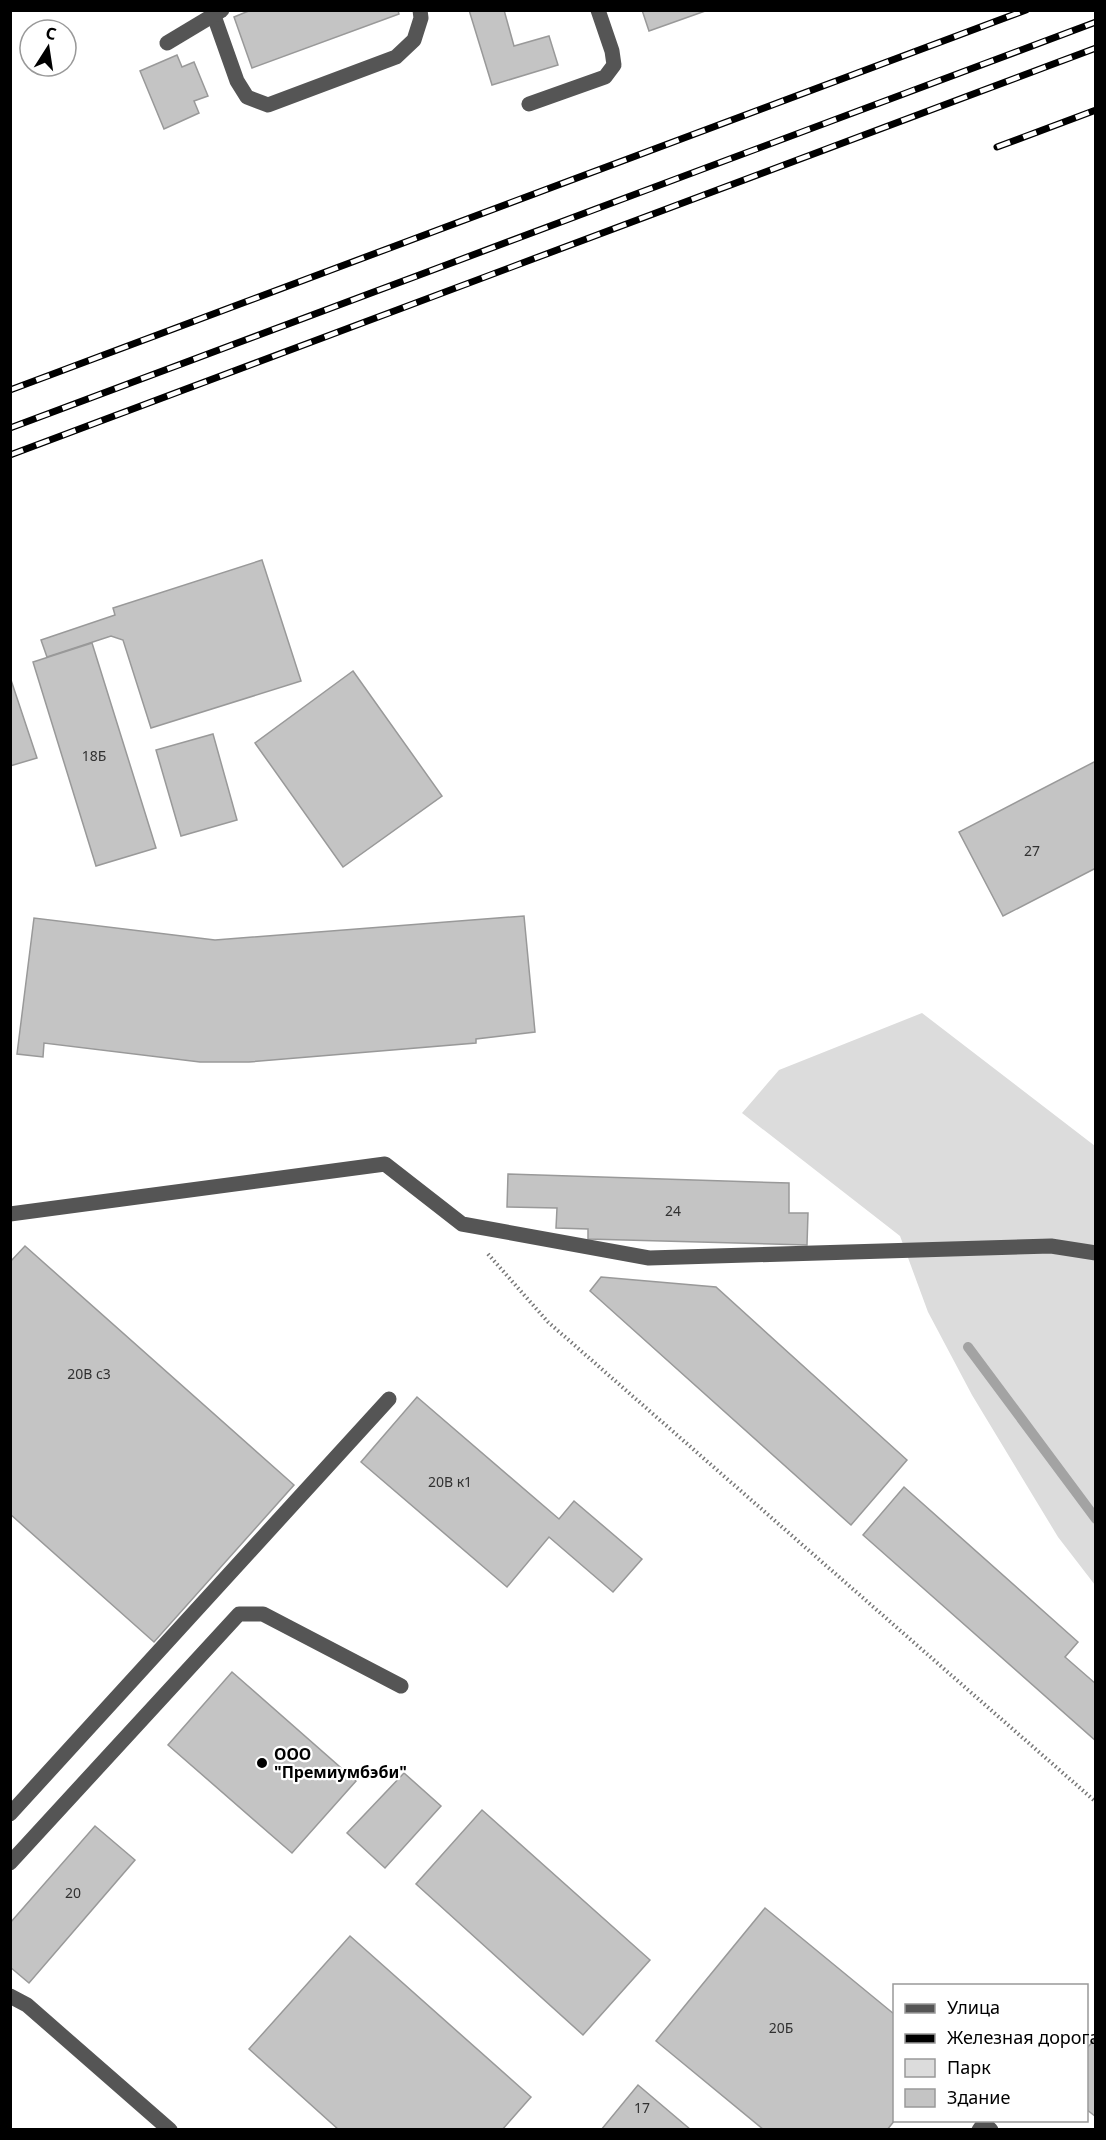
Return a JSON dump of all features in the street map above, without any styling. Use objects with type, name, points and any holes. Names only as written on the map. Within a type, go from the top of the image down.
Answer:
[{"type":"lane","points":[[167,43],[218,13],[237,81],[247,97],[268,105],[396,57],[414,40],[421,18],[420,10]]},
{"type":"lane","points":[[529,104],[605,77],[614,65],[612,51],[598,10]]},
{"type":"lane","points":[[10,1214],[386,1164],[462,1224],[649,1258],[1051,1246],[1095,1253]]},
{"type":"lane","points":[[10,1814],[389,1399]]},
{"type":"lane","points":[[10,1863],[239,1614],[263,1614],[401,1686]]},
{"type":"lane","points":[[10,1996],[27,2005],[170,2130]]},
{"type":"lane","points":[[979,2130],[984,2123],[991,2130]]},
{"type":"path","points":[[462,1224],[548,1322],[1095,1802]]},
{"type":"green space","points":[[922,1013],[1095,1146],[1095,1585],[1058,1537],[972,1395],[928,1312],[900,1236],[742,1113],[779,1070]]},
{"type":"building","points":[[251,10],[398,10],[399,14],[252,68],[234,17]]},
{"type":"building","points":[[469,10],[504,10],[514,46],[549,36],[558,65],[492,85]]},
{"type":"building","points":[[642,10],[708,10],[649,31]]},
{"type":"building","points":[[177,55],[182,67],[194,62],[208,96],[194,101],[199,113],[164,129],[140,71]]},
{"type":"building","points":[[262,560],[301,681],[151,728],[123,640],[111,636],[47,657],[41,640],[115,615],[113,608]]},
{"type":"building","points":[[92,643],[156,848],[96,866],[33,662]]},
{"type":"building","points":[[353,671],[442,796],[343,867],[255,743]]},
{"type":"building","points":[[10,677],[37,758],[10,766]]},
{"type":"building","points":[[213,734],[237,820],[181,836],[156,750]]},
{"type":"building","points":[[1096,761],[1096,868],[1003,916],[959,832]]},
{"type":"building","points":[[524,916],[535,1032],[476,1039],[476,1043],[249,1062],[200,1062],[44,1043],[43,1057],[17,1054],[34,918],[215,940]]},
{"type":"building","points":[[508,1174],[789,1183],[789,1213],[808,1213],[807,1245],[588,1239],[588,1229],[556,1228],[557,1208],[507,1207]]},
{"type":"building","points":[[25,1246],[294,1485],[154,1642],[10,1514],[10,1262]]},
{"type":"building","points":[[601,1277],[716,1287],[907,1460],[851,1525],[590,1291]]},
{"type":"building","points":[[417,1397],[559,1519],[574,1501],[642,1559],[613,1592],[549,1537],[507,1587],[361,1462]]},
{"type":"building","points":[[904,1487],[1078,1642],[1065,1657],[1096,1684],[1096,1741],[863,1535]]},
{"type":"building","name":"ООО \"Премиумбэби\"","points":[[232,1672],[356,1781],[292,1853],[168,1745]]},
{"type":"building","points":[[404,1773],[441,1806],[385,1868],[347,1833]]},
{"type":"building","points":[[482,1810],[650,1960],[583,2035],[416,1884]]},
{"type":"building","points":[[95,1826],[135,1860],[29,1983],[10,1967],[10,1923]]},
{"type":"building","points":[[765,1908],[893,2013],[893,2122],[887,2130],[764,2130],[656,2041]]},
{"type":"building","points":[[350,1936],[531,2097],[502,2130],[339,2130],[249,2049]]},
{"type":"building","points":[[1096,2038],[1096,2117],[1088,2111],[1088,2047]]},
{"type":"building","points":[[638,2085],[691,2130],[601,2130]]},
{"type":"waterway","points":[[968,1347],[1096,1519]]},
{"type":"railway","points":[[10,390],[1026,10]]},
{"type":"railway","points":[[10,428],[1096,22]]},
{"type":"railway","points":[[10,455],[1096,48]]},
{"type":"railway","points":[[997,147],[1096,110]]},
{"type":"place","name":"ООО \"Премиумбэби\"","points":[[262,1763]]}]
